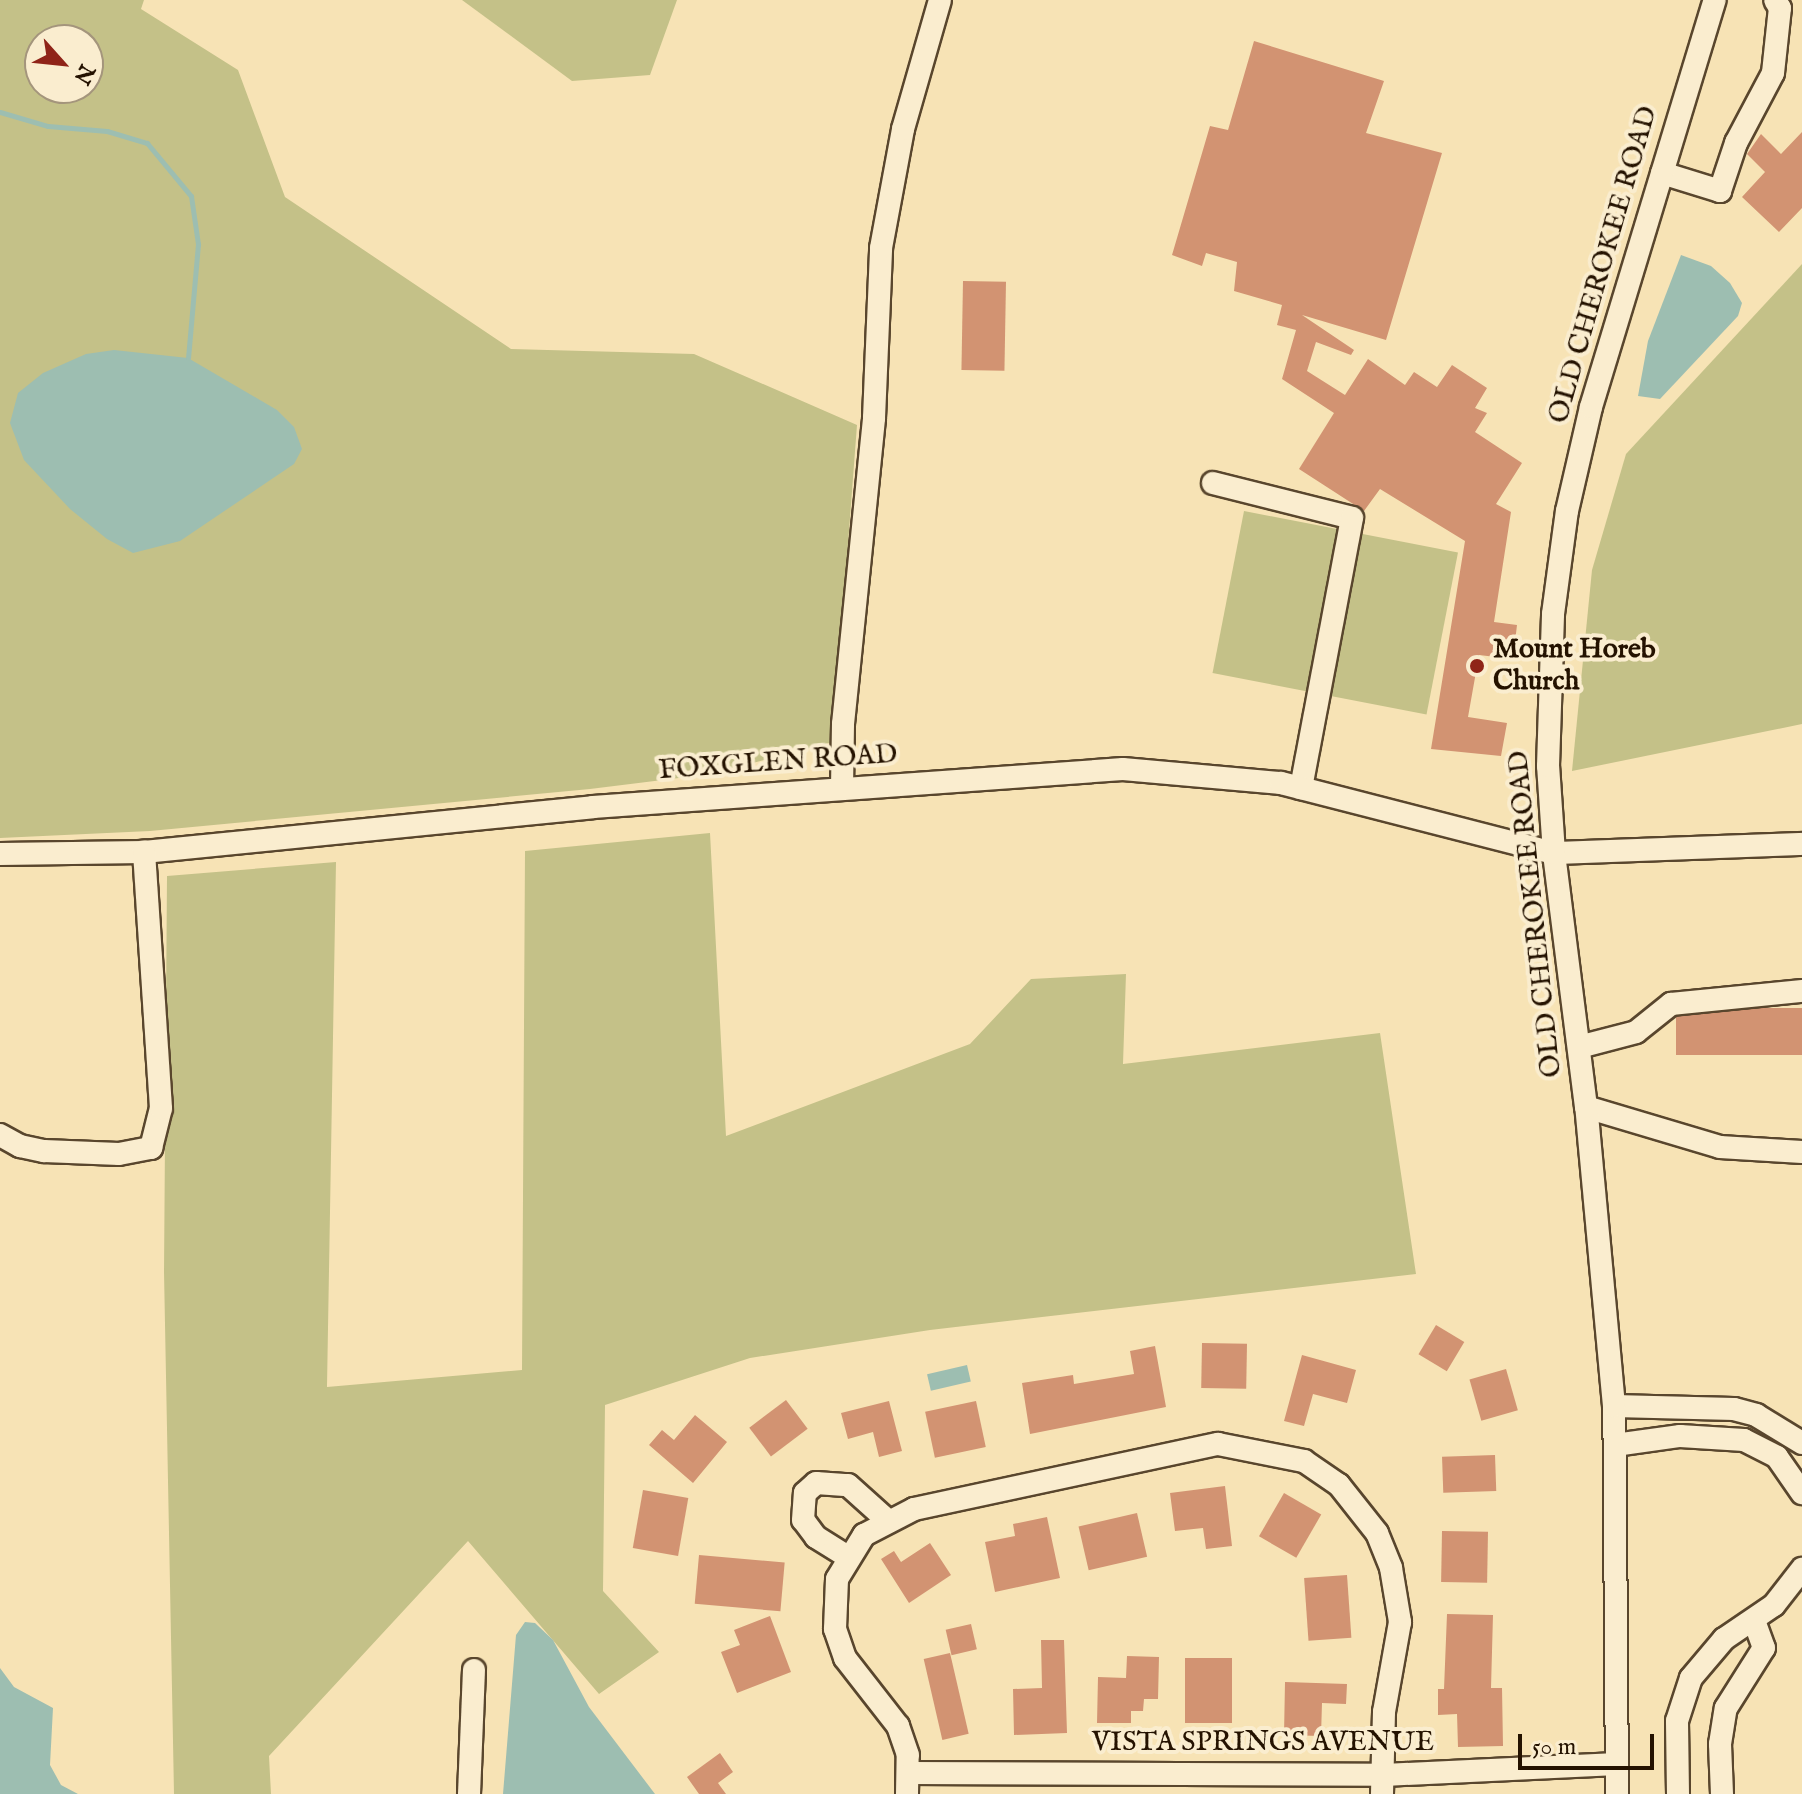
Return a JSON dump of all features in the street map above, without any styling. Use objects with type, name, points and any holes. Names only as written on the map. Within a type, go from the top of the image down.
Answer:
[{"type":"street","points":[[842,788],[843,724],[874,418],[881,248],[903,129],[940,0]]},
{"type":"street","name":"OLD CHEROKEE ROAD","points":[[1617,1794],[1614,1406],[1586,1107],[1554,853],[1548,718],[1553,614],[1567,511],[1591,407],[1715,0]]},
{"type":"street","points":[[1662,173],[1720,191],[1736,143],[1773,73],[1780,8],[1775,0]]},
{"type":"street","points":[[1213,483],[1352,518],[1301,788]]},
{"type":"street","name":"FOXGLEN ROAD","points":[[0,854],[144,852],[842,788],[1123,769],[1301,788],[1554,853],[1802,844]]},
{"type":"street","points":[[0,1135],[20,1146],[44,1151],[119,1154],[151,1148],[161,1108],[144,852]]},
{"type":"street","points":[[1579,1047],[1636,1032],[1671,1004],[1802,991]]},
{"type":"street","points":[[1586,1107],[1720,1147],[1802,1152]]},
{"type":"street","points":[[1614,1406],[1734,1409],[1756,1415],[1802,1443]]},
{"type":"street","points":[[1615,1445],[1680,1436],[1744,1440],[1777,1457],[1802,1493]]},
{"type":"street","points":[[908,1784],[898,1726],[845,1658],[835,1629],[834,1596],[848,1557],[864,1535],[887,1520],[914,1509],[1218,1444],[1304,1461],[1339,1485],[1367,1516],[1391,1568],[1400,1622],[1384,1712],[1383,1785]]},
{"type":"street","points":[[848,1557],[816,1537],[803,1520],[805,1493],[816,1483],[848,1485],[887,1520]]},
{"type":"street","points":[[1678,1794],[1677,1721],[1687,1688],[1710,1652],[1754,1621],[1802,1569]]},
{"type":"street","points":[[1722,1794],[1720,1744],[1726,1708],[1764,1648],[1754,1621]]},
{"type":"street","points":[[469,1794],[474,1670]]},
{"type":"street","name":"VISTA SPRINGS AVENUE","points":[[908,1784],[1383,1785],[1617,1764]]},
{"type":"shaded area","points":[[0,0],[144,0],[141,9],[238,70],[285,197],[511,349],[694,354],[857,425],[833,742],[711,774],[590,789],[150,831],[0,838]]},
{"type":"shaded area","points":[[462,0],[677,0],[650,75],[572,81]]},
{"type":"shaded area","points":[[1681,255],[1711,266],[1730,283],[1742,303],[1738,316],[1660,399],[1638,396],[1648,341]]},
{"type":"shaded area","points":[[1802,264],[1802,724],[1572,771],[1592,570],[1626,454]]},
{"type":"shaded area","points":[[114,350],[188,358],[277,410],[294,427],[302,449],[294,464],[180,541],[133,553],[107,539],[70,509],[24,460],[10,423],[18,393],[43,373],[86,354]]},
{"type":"shaded area","points":[[1244,511],[1458,553],[1427,715],[1213,673]]},
{"type":"shaded area","points":[[710,833],[726,1136],[970,1044],[1031,979],[1126,974],[1123,1064],[1380,1033],[1416,1274],[930,1330],[750,1358],[605,1405],[603,1591],[659,1652],[599,1694],[468,1541],[269,1756],[271,1794],[174,1794],[164,1272],[167,876],[336,862],[327,1387],[522,1370],[525,851]]},
{"type":"shaded area","points":[[967,1365],[971,1382],[931,1391],[927,1374]]},
{"type":"shaded area","points":[[525,1622],[535,1623],[553,1640],[589,1707],[655,1794],[503,1794],[516,1635]]},
{"type":"shaded area","points":[[0,1668],[14,1687],[53,1708],[50,1765],[61,1785],[78,1794],[0,1794]]},
{"type":"building","points":[[1254,41],[1384,81],[1366,133],[1442,153],[1386,340],[1302,315],[1354,350],[1351,355],[1316,342],[1307,371],[1345,395],[1368,359],[1405,385],[1414,372],[1437,387],[1452,365],[1487,388],[1475,408],[1487,413],[1475,432],[1522,463],[1496,504],[1511,512],[1494,622],[1517,625],[1513,659],[1479,655],[1468,717],[1507,723],[1501,756],[1431,749],[1465,541],[1380,489],[1364,511],[1299,469],[1334,413],[1282,379],[1296,330],[1277,325],[1282,305],[1234,291],[1237,262],[1206,253],[1202,266],[1172,255],[1210,126],[1228,130]]},
{"type":"building","points":[[1802,132],[1802,208],[1779,232],[1742,197],[1765,172],[1747,154],[1761,134],[1781,154]]},
{"type":"building","points":[[963,281],[1006,282],[1004,371],[961,370]]},
{"type":"building","points":[[1676,1008],[1802,1008],[1802,1055],[1676,1055]]},
{"type":"building","points":[[1436,1325],[1464,1342],[1447,1371],[1418,1354]]},
{"type":"building","points":[[1202,1343],[1247,1344],[1246,1389],[1201,1388]]},
{"type":"building","points":[[1155,1346],[1166,1407],[1030,1434],[1022,1383],[1073,1375],[1074,1384],[1134,1374],[1130,1351]]},
{"type":"building","points":[[1302,1355],[1356,1370],[1347,1403],[1313,1394],[1304,1426],[1284,1421]]},
{"type":"building","points":[[1506,1369],[1518,1410],[1481,1421],[1469,1379]]},
{"type":"building","points":[[786,1400],[808,1429],[771,1456],[749,1428]]},
{"type":"building","points":[[889,1401],[902,1451],[879,1457],[873,1432],[848,1439],[841,1413]]},
{"type":"building","points":[[976,1401],[986,1447],[935,1458],[925,1412]]},
{"type":"building","points":[[695,1415],[727,1442],[693,1483],[649,1445],[662,1430],[674,1440]]},
{"type":"building","points":[[1495,1455],[1496,1491],[1443,1493],[1442,1457]]},
{"type":"building","points":[[1225,1486],[1232,1546],[1206,1549],[1203,1528],[1175,1531],[1170,1493]]},
{"type":"building","points":[[643,1490],[688,1498],[678,1556],[633,1548]]},
{"type":"building","points":[[1284,1493],[1321,1514],[1296,1558],[1259,1536]]},
{"type":"building","points":[[1137,1513],[1147,1557],[1089,1570],[1079,1526]]},
{"type":"building","points":[[1047,1517],[1060,1578],[995,1592],[985,1542],[1015,1536],[1013,1524]]},
{"type":"building","points":[[1442,1531],[1488,1532],[1487,1583],[1441,1582]]},
{"type":"building","points":[[930,1543],[951,1575],[909,1603],[881,1559],[894,1551],[901,1562]]},
{"type":"building","points":[[699,1555],[785,1562],[780,1611],[695,1604]]},
{"type":"building","points":[[1347,1575],[1351,1638],[1308,1641],[1304,1578]]},
{"type":"building","points":[[1447,1614],[1493,1615],[1491,1688],[1502,1688],[1503,1746],[1458,1747],[1457,1714],[1438,1715],[1438,1689],[1444,1689]]},
{"type":"building","points":[[770,1616],[791,1672],[737,1693],[721,1652],[740,1645],[734,1630]]},
{"type":"building","points":[[971,1624],[977,1649],[952,1655],[946,1630]]},
{"type":"building","points":[[1041,1640],[1064,1640],[1067,1733],[1014,1735],[1013,1689],[1042,1688]]},
{"type":"building","points":[[950,1653],[969,1734],[942,1740],[924,1659]]},
{"type":"building","points":[[1127,1656],[1159,1657],[1158,1699],[1144,1699],[1143,1711],[1131,1711],[1131,1723],[1097,1723],[1098,1677],[1126,1678]]},
{"type":"building","points":[[1185,1658],[1232,1658],[1232,1723],[1185,1723]]},
{"type":"building","points":[[1285,1682],[1347,1684],[1346,1704],[1322,1703],[1321,1736],[1284,1735]]},
{"type":"building","points":[[720,1753],[733,1772],[718,1783],[726,1794],[699,1794],[687,1777]]},
{"type":"waterway","points":[[0,112],[48,126],[107,131],[147,143],[191,196],[198,244],[188,358]]},
{"type":"place","name":"Mount Horeb Church","points":[[1477,666]]}]
